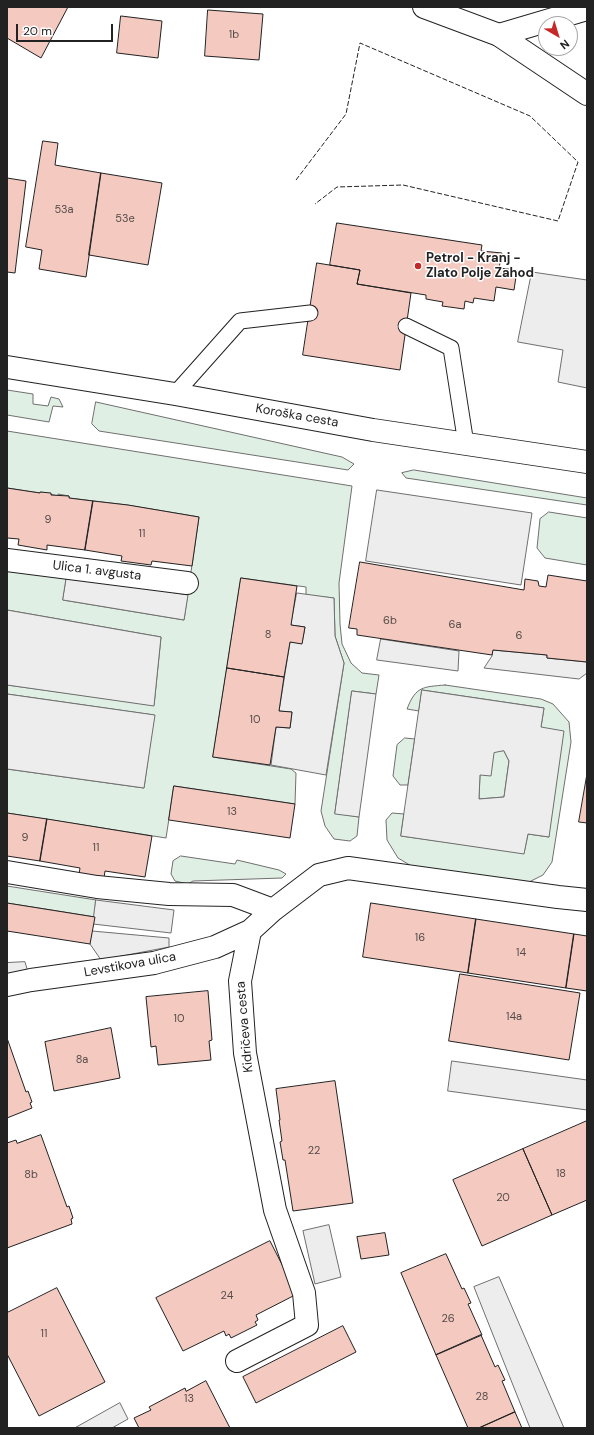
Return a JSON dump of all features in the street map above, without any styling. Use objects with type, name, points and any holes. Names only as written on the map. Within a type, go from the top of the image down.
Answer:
[{"type":"street","points":[[424,7],[499,35],[587,94]]},
{"type":"street","points":[[499,35],[587,9]]},
{"type":"street","name":"Koroška cesta","points":[[7,368],[175,394],[373,430],[587,462]]},
{"type":"street","name":"Ulica 1. avgusta","points":[[7,560],[187,583]]},
{"type":"street","points":[[250,931],[273,910],[318,876],[348,868],[587,900]]},
{"type":"street","points":[[7,872],[97,887],[169,894],[233,895],[273,910]]},
{"type":"street","name":"Levstikova ulica","points":[[7,985],[31,980],[154,963],[215,947],[250,931]]},
{"type":"street","name":"Kidričeva cesta","points":[[237,1361],[307,1325],[304,1293],[275,1210],[245,1053],[240,982],[250,931]]},
{"type":"lane","points":[[175,394],[240,321],[310,313]]},
{"type":"lane","points":[[406,326],[451,348],[466,444]]},
{"type":"green space","points":[[7,390],[33,394],[33,404],[48,406],[51,397],[59,399],[63,407],[53,406],[49,422],[7,415]]},
{"type":"green space","points":[[96,402],[342,457],[354,464],[348,470],[99,431],[92,424]]},
{"type":"green space","points":[[7,431],[352,486],[339,583],[342,644],[351,663],[362,673],[379,675],[376,694],[352,691],[335,813],[359,817],[357,836],[350,841],[334,839],[325,826],[321,811],[344,663],[335,636],[334,598],[306,595],[306,587],[241,578],[213,757],[291,769],[296,773],[295,804],[174,786],[166,838],[7,813],[7,769],[144,788],[154,715],[7,694],[7,685],[154,705],[161,637],[7,610],[7,567],[67,575],[63,600],[184,620],[199,517],[127,505],[69,498],[69,496],[58,494],[58,496],[41,492],[7,488]]},
{"type":"green space","points":[[414,470],[587,498],[587,505],[406,478],[402,473]]},
{"type":"green space","points":[[549,512],[587,518],[587,565],[545,558],[537,548],[540,519]]},
{"type":"green space","points":[[445,685],[541,699],[553,704],[569,722],[571,742],[552,862],[543,875],[527,883],[413,867],[398,858],[387,840],[386,820],[392,813],[404,814],[401,836],[524,853],[528,834],[549,837],[541,727],[544,708],[422,690],[419,711],[407,709],[410,701],[421,689],[431,686]]},
{"type":"green space","points":[[405,738],[415,739],[408,785],[400,785],[393,776],[397,745]]},
{"type":"green space","points":[[504,751],[509,761],[504,797],[479,799],[480,774],[494,752]]},
{"type":"green space","points":[[181,856],[235,864],[237,860],[279,870],[286,874],[282,878],[193,881],[188,884],[175,881],[171,874],[173,861]]},
{"type":"green space","points":[[7,886],[96,900],[95,917],[7,903]]},
{"type":"shaded area","points":[[532,272],[587,280],[587,388],[558,382],[563,350],[518,342]]},
{"type":"shaded area","points":[[377,490],[532,513],[521,585],[366,561]]},
{"type":"shaded area","points":[[67,575],[188,595],[184,620],[63,600]]},
{"type":"shaded area","points":[[297,593],[334,598],[335,636],[344,663],[326,775],[271,765],[276,727],[290,728],[292,712],[279,711],[290,642],[302,643],[305,627],[291,625]]},
{"type":"shaded area","points":[[7,610],[161,637],[154,706],[7,685]]},
{"type":"shaded area","points":[[381,639],[459,651],[458,671],[377,660]]},
{"type":"shaded area","points":[[493,650],[547,655],[547,658],[587,662],[587,673],[579,679],[484,668],[492,656]]},
{"type":"shaded area","points":[[422,690],[544,708],[541,727],[564,731],[549,837],[528,834],[524,854],[401,836]],"holes":[[[504,751],[509,761],[504,797],[479,799],[480,775],[491,776],[494,753]]]},
{"type":"shaded area","points":[[352,691],[376,694],[359,817],[335,814]]},
{"type":"shaded area","points":[[7,694],[155,715],[144,788],[7,769]]},
{"type":"shaded area","points":[[96,900],[174,910],[171,933],[93,924]]},
{"type":"shaded area","points":[[92,931],[169,938],[169,947],[101,960],[90,944]]},
{"type":"shaded area","points":[[25,962],[28,972],[7,977],[7,963]]},
{"type":"shaded area","points":[[452,1061],[587,1080],[587,1110],[448,1091]]},
{"type":"shaded area","points":[[329,1225],[341,1277],[315,1284],[303,1231]]},
{"type":"shaded area","points":[[499,1277],[564,1428],[530,1428],[474,1287]]},
{"type":"shaded area","points":[[120,1403],[128,1419],[112,1428],[75,1428]]},
{"type":"building","points":[[7,7],[68,7],[41,58],[7,38]]},
{"type":"building","points":[[208,10],[263,14],[259,60],[205,56]]},
{"type":"building","points":[[121,16],[162,21],[158,58],[117,53]]},
{"type":"building","points":[[43,141],[58,143],[55,165],[101,173],[86,277],[39,269],[42,250],[26,247]]},
{"type":"building","points":[[101,173],[162,183],[148,265],[89,255]]},
{"type":"building","points":[[7,178],[26,181],[15,273],[7,272]]},
{"type":"building","name":"Petrol - Kranj - Zlato Polje Zahod","points":[[337,223],[482,245],[481,251],[502,253],[499,268],[517,270],[514,290],[496,287],[494,301],[474,298],[473,303],[465,301],[464,309],[442,306],[443,302],[426,299],[426,295],[357,284],[360,270],[330,265]]},
{"type":"building","points":[[317,263],[360,270],[357,284],[411,293],[400,370],[303,355]]},
{"type":"building","points":[[7,488],[40,493],[51,493],[51,495],[69,496],[69,498],[93,501],[85,550],[47,545],[47,550],[18,545],[19,539],[7,538]]},
{"type":"building","points":[[93,501],[128,505],[199,517],[192,566],[152,561],[151,565],[121,561],[122,556],[85,550]]},
{"type":"building","points":[[360,562],[524,590],[525,579],[538,581],[539,586],[546,587],[548,575],[587,581],[587,662],[547,658],[547,655],[493,650],[492,655],[357,635],[357,629],[349,628]]},
{"type":"building","points":[[241,578],[297,586],[291,625],[305,627],[302,644],[290,642],[284,677],[227,668]]},
{"type":"building","points":[[227,668],[284,677],[279,711],[292,712],[290,728],[276,727],[270,765],[213,757]]},
{"type":"building","points":[[587,774],[587,823],[579,822]]},
{"type":"building","points":[[174,786],[295,804],[290,838],[169,820]]},
{"type":"building","points":[[7,813],[47,819],[40,861],[7,856]]},
{"type":"building","points":[[47,819],[152,836],[145,877],[105,871],[104,878],[79,874],[80,868],[40,861]]},
{"type":"building","points":[[7,903],[95,917],[90,944],[7,931]]},
{"type":"building","points":[[371,903],[476,919],[468,973],[363,957]]},
{"type":"building","points":[[476,919],[574,934],[566,988],[468,973]]},
{"type":"building","points":[[574,934],[587,936],[587,991],[566,988]]},
{"type":"building","points":[[460,974],[580,993],[569,1060],[449,1041]]},
{"type":"building","points":[[208,991],[212,1040],[209,1041],[211,1060],[158,1065],[156,1046],[151,1047],[146,997]]},
{"type":"building","points":[[111,1028],[120,1078],[54,1091],[45,1042]]},
{"type":"building","points":[[7,1038],[26,1092],[28,1091],[32,1102],[30,1103],[32,1108],[7,1118]]},
{"type":"building","points":[[335,1081],[353,1203],[293,1211],[285,1160],[283,1160],[280,1142],[282,1141],[276,1089]]},
{"type":"building","points":[[587,1121],[587,1200],[552,1215],[523,1149]]},
{"type":"building","points":[[41,1135],[67,1207],[69,1206],[73,1218],[71,1219],[72,1224],[7,1248],[7,1143],[16,1140],[17,1143]]},
{"type":"building","points":[[523,1149],[552,1215],[482,1246],[453,1180]]},
{"type":"building","points":[[385,1233],[389,1255],[361,1259],[357,1237]]},
{"type":"building","points":[[270,1241],[297,1294],[256,1315],[258,1320],[255,1322],[257,1325],[231,1338],[229,1334],[226,1336],[224,1331],[183,1351],[156,1298]]},
{"type":"building","points":[[446,1254],[462,1289],[464,1288],[471,1303],[468,1304],[482,1335],[436,1355],[401,1273]]},
{"type":"building","points":[[57,1288],[105,1382],[39,1416],[7,1354],[7,1313]]},
{"type":"building","points":[[343,1326],[356,1352],[256,1403],[243,1377]]},
{"type":"building","points":[[481,1335],[495,1367],[498,1365],[505,1380],[502,1381],[515,1412],[479,1428],[468,1428],[436,1355]]},
{"type":"building","points":[[206,1381],[230,1428],[139,1428],[134,1418],[151,1410],[149,1407],[185,1388],[186,1391]]},
{"type":"building","points":[[515,1412],[522,1428],[479,1428]]},
{"type":"fence","points":[[296,180],[346,114],[360,43],[530,116],[578,162],[558,221],[403,185],[337,187],[315,204]]},
{"type":"place","name":"Petrol - Kranj - Zlato Polje Zahod","points":[[418,266]]}]
